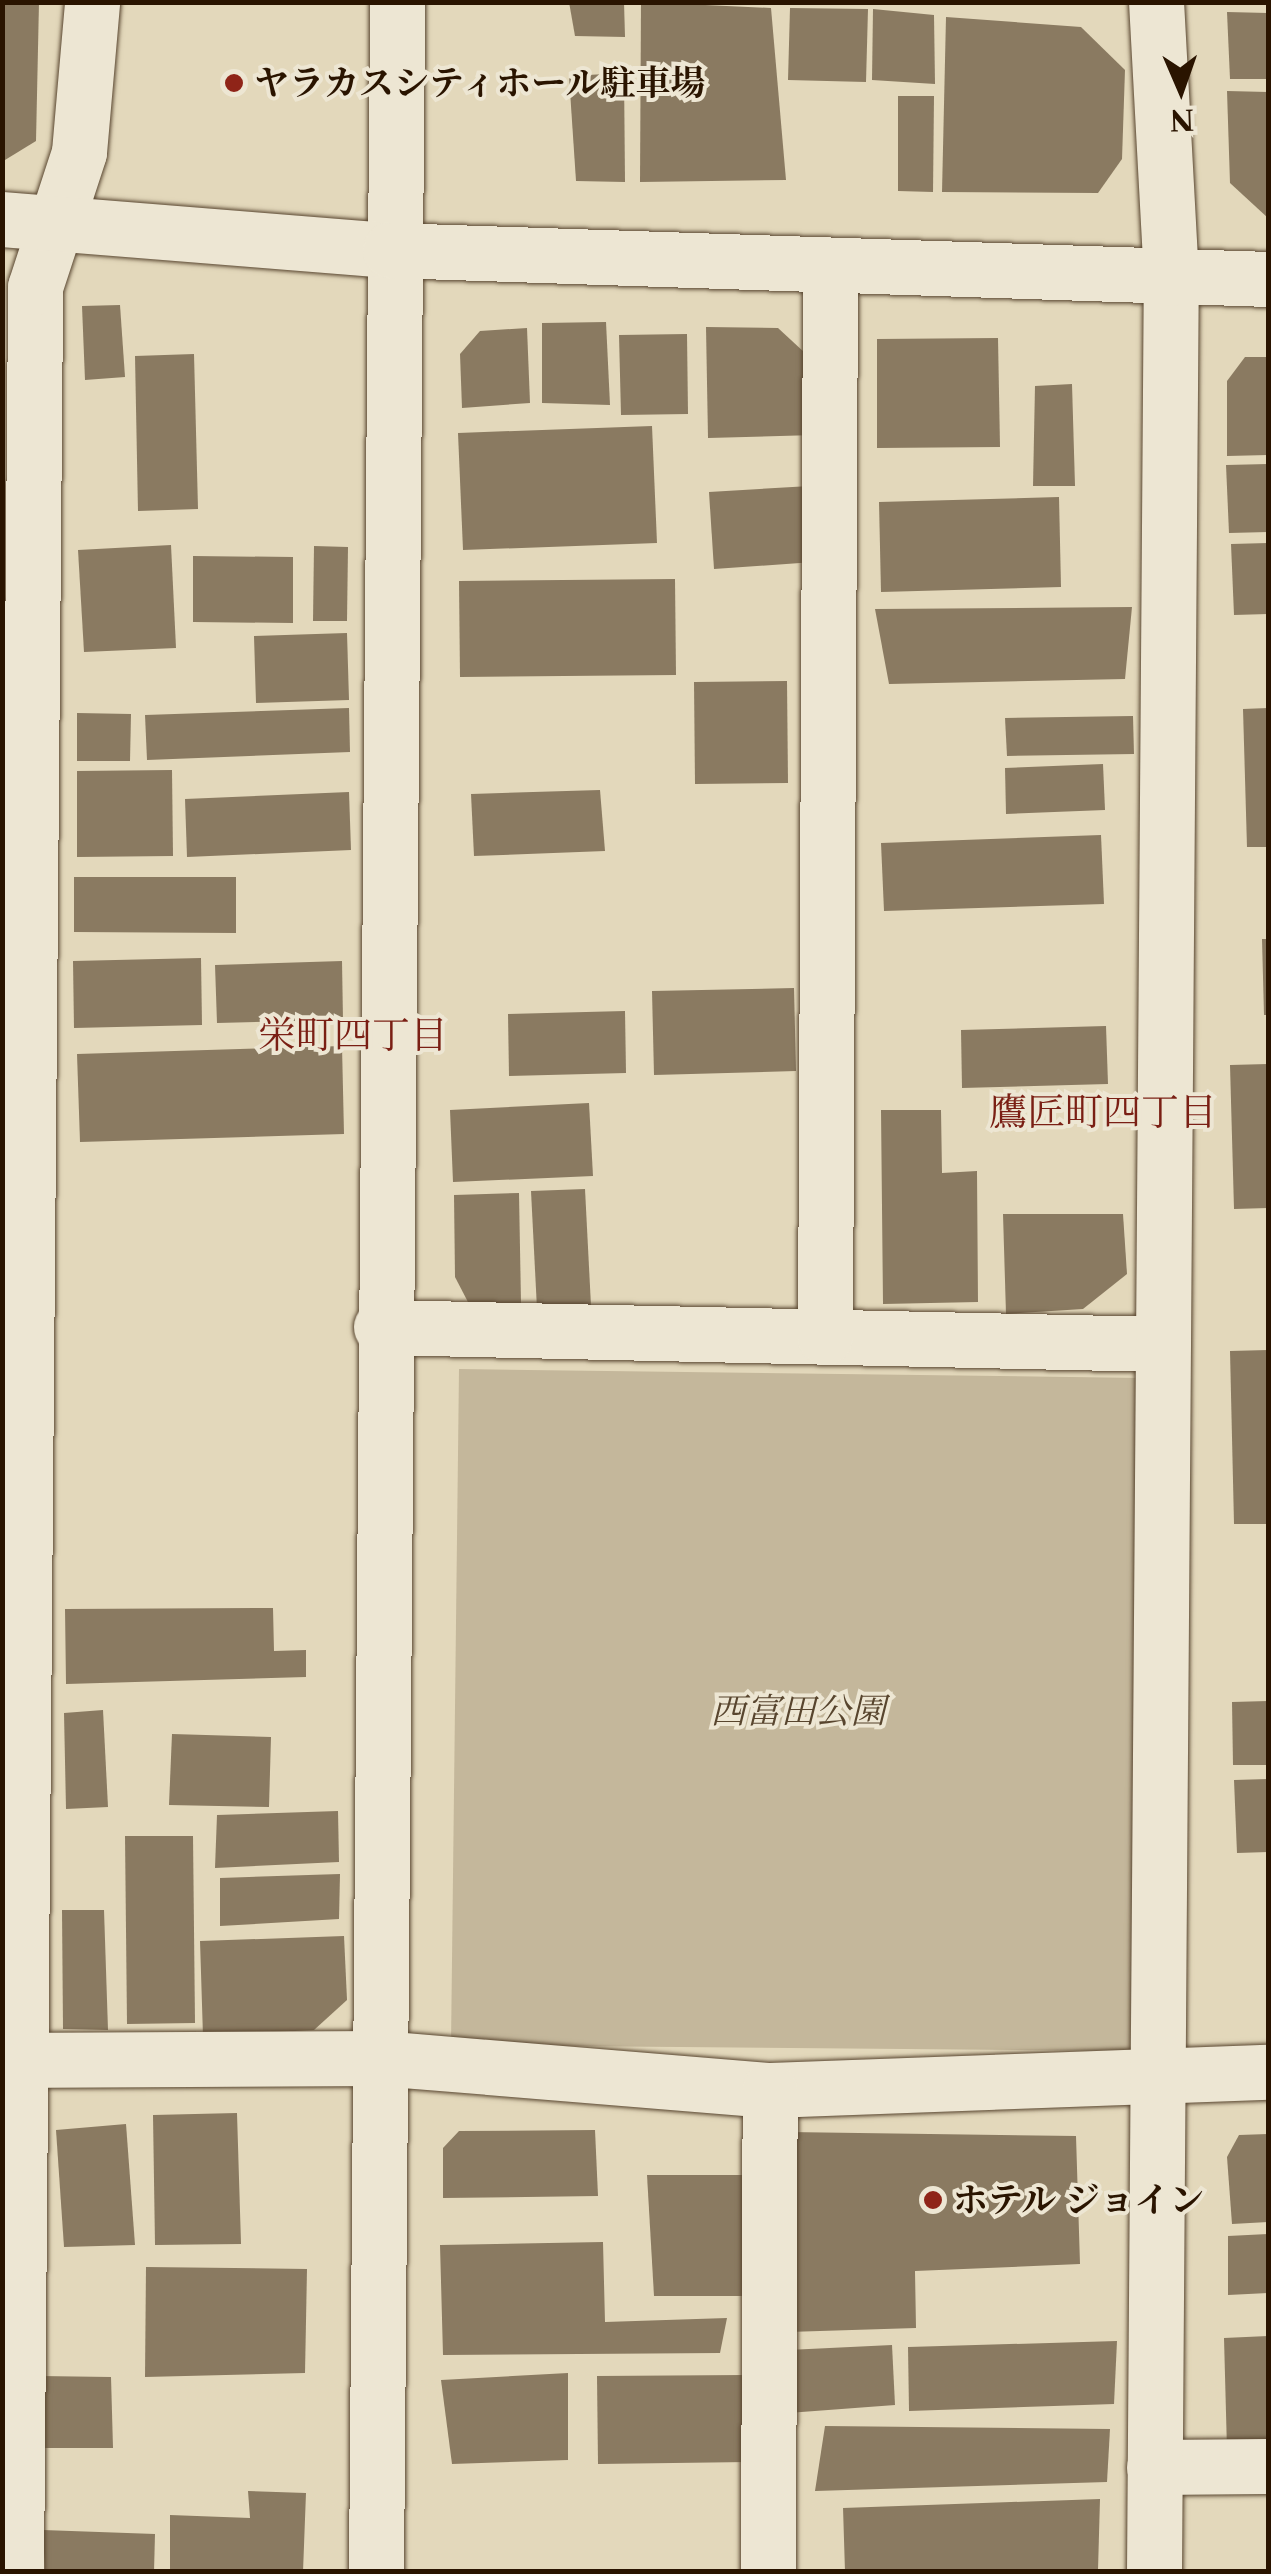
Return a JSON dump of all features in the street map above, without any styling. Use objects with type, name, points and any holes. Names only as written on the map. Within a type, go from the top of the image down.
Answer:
[{"type":"street","points":[[16,2572],[12,2060],[35,287],[29,221],[80,152],[92,2]]},
{"type":"street","points":[[376,2572],[381,1326],[390,250],[397,2]]},
{"type":"street","points":[[1154,2572],[1170,278],[1156,2]]},
{"type":"street","points":[[29,221],[390,250],[1268,279]]},
{"type":"street","points":[[825,1337],[830,267]]},
{"type":"street","points":[[381,1326],[1163,1344]]},
{"type":"street","points":[[12,2060],[379,2058],[770,2090],[1156,2071],[1268,2072]]},
{"type":"street","points":[[768,2572],[770,2090]]},
{"type":"street","points":[[1154,2467],[1268,2466]]},
{"type":"green space","name":"西富田公園","points":[[459,1369],[1142,1378],[1130,2051],[451,2045]]},
{"type":"building","points":[[2,2],[39,2],[36,141],[5,160]]},
{"type":"building","points":[[569,2],[624,2],[625,37],[575,36]]},
{"type":"building","points":[[641,2],[771,8],[786,180],[640,182]]},
{"type":"building","points":[[790,8],[868,9],[866,82],[788,80]]},
{"type":"building","points":[[873,9],[934,15],[935,84],[872,80]]},
{"type":"building","points":[[1227,12],[1268,13],[1268,79],[1230,79]]},
{"type":"building","points":[[946,17],[1081,27],[1125,70],[1122,159],[1098,193],[942,192]]},
{"type":"building","points":[[624,73],[625,182],[576,181],[569,76]]},
{"type":"building","points":[[1227,91],[1268,92],[1268,218],[1230,183]]},
{"type":"building","points":[[898,96],[934,96],[933,192],[898,191]]},
{"type":"building","points":[[120,305],[125,377],[85,380],[82,306]]},
{"type":"building","points":[[606,322],[610,405],[542,403],[542,323]]},
{"type":"building","points":[[706,327],[778,328],[818,365],[815,435],[708,438]]},
{"type":"building","points":[[527,328],[530,403],[462,408],[460,354],[480,331]]},
{"type":"building","points":[[687,334],[688,414],[621,415],[619,335]]},
{"type":"building","points":[[998,338],[1000,447],[877,448],[877,339]]},
{"type":"building","points":[[194,354],[198,509],[138,511],[135,356]]},
{"type":"building","points":[[1245,357],[1268,357],[1268,455],[1227,456],[1227,381]]},
{"type":"building","points":[[1072,384],[1075,486],[1033,486],[1035,386]]},
{"type":"building","points":[[652,426],[657,543],[463,550],[458,433]]},
{"type":"building","points":[[1268,464],[1268,532],[1229,533],[1226,465]]},
{"type":"building","points":[[810,486],[814,562],[714,569],[709,492]]},
{"type":"building","points":[[1059,497],[1061,587],[881,592],[879,502]]},
{"type":"building","points":[[1268,543],[1268,614],[1234,615],[1231,544]]},
{"type":"building","points":[[171,545],[176,648],[84,652],[78,550]]},
{"type":"building","points":[[314,546],[348,547],[347,621],[313,621]]},
{"type":"building","points":[[193,556],[293,557],[293,623],[193,622]]},
{"type":"building","points":[[675,579],[676,675],[460,677],[459,581]]},
{"type":"building","points":[[1132,607],[1125,679],[889,684],[875,609]]},
{"type":"building","points":[[347,633],[349,700],[256,703],[254,636]]},
{"type":"building","points":[[787,681],[788,783],[695,784],[694,682]]},
{"type":"building","points":[[349,708],[350,752],[147,760],[145,715]]},
{"type":"building","points":[[1268,708],[1268,847],[1247,847],[1243,709]]},
{"type":"building","points":[[77,713],[131,714],[130,761],[77,761]]},
{"type":"building","points":[[1133,716],[1134,754],[1007,756],[1005,718]]},
{"type":"building","points":[[1103,764],[1105,810],[1006,814],[1005,768]]},
{"type":"building","points":[[172,770],[173,856],[77,857],[77,771]]},
{"type":"building","points":[[600,790],[605,851],[474,856],[471,794]]},
{"type":"building","points":[[349,792],[351,850],[187,857],[185,799]]},
{"type":"building","points":[[1101,835],[1104,904],[884,911],[881,843]]},
{"type":"building","points":[[74,877],[236,877],[236,933],[74,932]]},
{"type":"building","points":[[1262,939],[1268,939],[1268,1015],[1264,1015]]},
{"type":"building","points":[[201,958],[202,1025],[74,1028],[73,961]]},
{"type":"building","points":[[342,961],[343,1020],[217,1023],[215,965]]},
{"type":"building","points":[[794,988],[796,1071],[654,1075],[652,991]]},
{"type":"building","points":[[625,1011],[626,1073],[509,1076],[508,1014]]},
{"type":"building","points":[[1106,1026],[1108,1084],[962,1088],[961,1030]]},
{"type":"building","points":[[342,1046],[344,1134],[80,1142],[77,1054]]},
{"type":"building","points":[[1268,1064],[1268,1208],[1234,1209],[1230,1065]]},
{"type":"building","points":[[589,1103],[593,1176],[453,1182],[450,1110]]},
{"type":"building","points":[[881,1110],[941,1110],[942,1173],[977,1171],[978,1302],[883,1304]]},
{"type":"building","points":[[585,1189],[591,1306],[537,1309],[531,1191]]},
{"type":"building","points":[[519,1193],[521,1303],[469,1304],[455,1277],[454,1195]]},
{"type":"building","points":[[1003,1214],[1123,1214],[1127,1274],[1083,1309],[1006,1314]]},
{"type":"building","points":[[1268,1350],[1268,1524],[1234,1524],[1230,1351]]},
{"type":"building","points":[[273,1608],[274,1651],[306,1650],[306,1677],[66,1684],[65,1609]]},
{"type":"building","points":[[1268,1701],[1268,1765],[1233,1765],[1232,1702]]},
{"type":"building","points":[[103,1710],[108,1807],[66,1809],[64,1713]]},
{"type":"building","points":[[172,1734],[271,1737],[269,1807],[169,1805]]},
{"type":"building","points":[[1268,1779],[1268,1852],[1237,1853],[1234,1780]]},
{"type":"building","points":[[338,1811],[339,1862],[215,1868],[217,1815]]},
{"type":"building","points":[[125,1836],[193,1836],[195,2023],[127,2024]]},
{"type":"building","points":[[340,1874],[339,1919],[220,1926],[220,1878]]},
{"type":"building","points":[[62,1910],[104,1910],[108,2030],[63,2029]]},
{"type":"building","points":[[344,1936],[347,2000],[314,2030],[203,2036],[200,1941]]},
{"type":"building","points":[[237,2113],[241,2244],[155,2245],[153,2115]]},
{"type":"building","points":[[126,2124],[135,2245],[64,2247],[56,2130]]},
{"type":"building","points":[[595,2130],[598,2196],[443,2198],[443,2148],[459,2131]]},
{"type":"building","name":"ホテル ジョイン","points":[[788,2132],[1076,2136],[1080,2264],[915,2271],[916,2328],[788,2332]]},
{"type":"building","points":[[1268,2134],[1268,2222],[1232,2224],[1227,2157],[1239,2135]]},
{"type":"building","points":[[647,2175],[742,2175],[744,2296],[654,2296]]},
{"type":"building","points":[[1268,2234],[1268,2293],[1228,2295],[1228,2236]]},
{"type":"building","points":[[603,2242],[605,2322],[727,2318],[720,2353],[443,2355],[440,2245]]},
{"type":"building","points":[[146,2267],[307,2269],[305,2373],[145,2377]]},
{"type":"building","points":[[1268,2336],[1268,2449],[1227,2450],[1224,2338]]},
{"type":"building","points":[[1117,2341],[1114,2404],[909,2411],[908,2347]]},
{"type":"building","points":[[892,2345],[895,2405],[788,2413],[788,2350]]},
{"type":"building","points":[[568,2373],[568,2460],[452,2464],[441,2380]]},
{"type":"building","points":[[745,2375],[748,2462],[598,2464],[597,2376]]},
{"type":"building","points":[[40,2376],[111,2377],[113,2448],[39,2448]]},
{"type":"building","points":[[825,2426],[1110,2429],[1107,2482],[815,2491]]},
{"type":"building","points":[[248,2491],[306,2493],[303,2572],[170,2572],[170,2515],[250,2518]]},
{"type":"building","points":[[1100,2499],[1098,2570],[845,2572],[843,2508]]},
{"type":"building","points":[[43,2530],[155,2534],[154,2572],[45,2572]]},
{"type":"place","name":"ヤラカスシティホール駐車場","points":[[234,83]]},
{"type":"place","name":"ホテル ジョイン","points":[[933,2200]]},
{"type":"district","name":"栄町四丁目","points":[[353,1035]]},
{"type":"district","name":"鷹匠町四丁目","points":[[1103,1112]]}]
